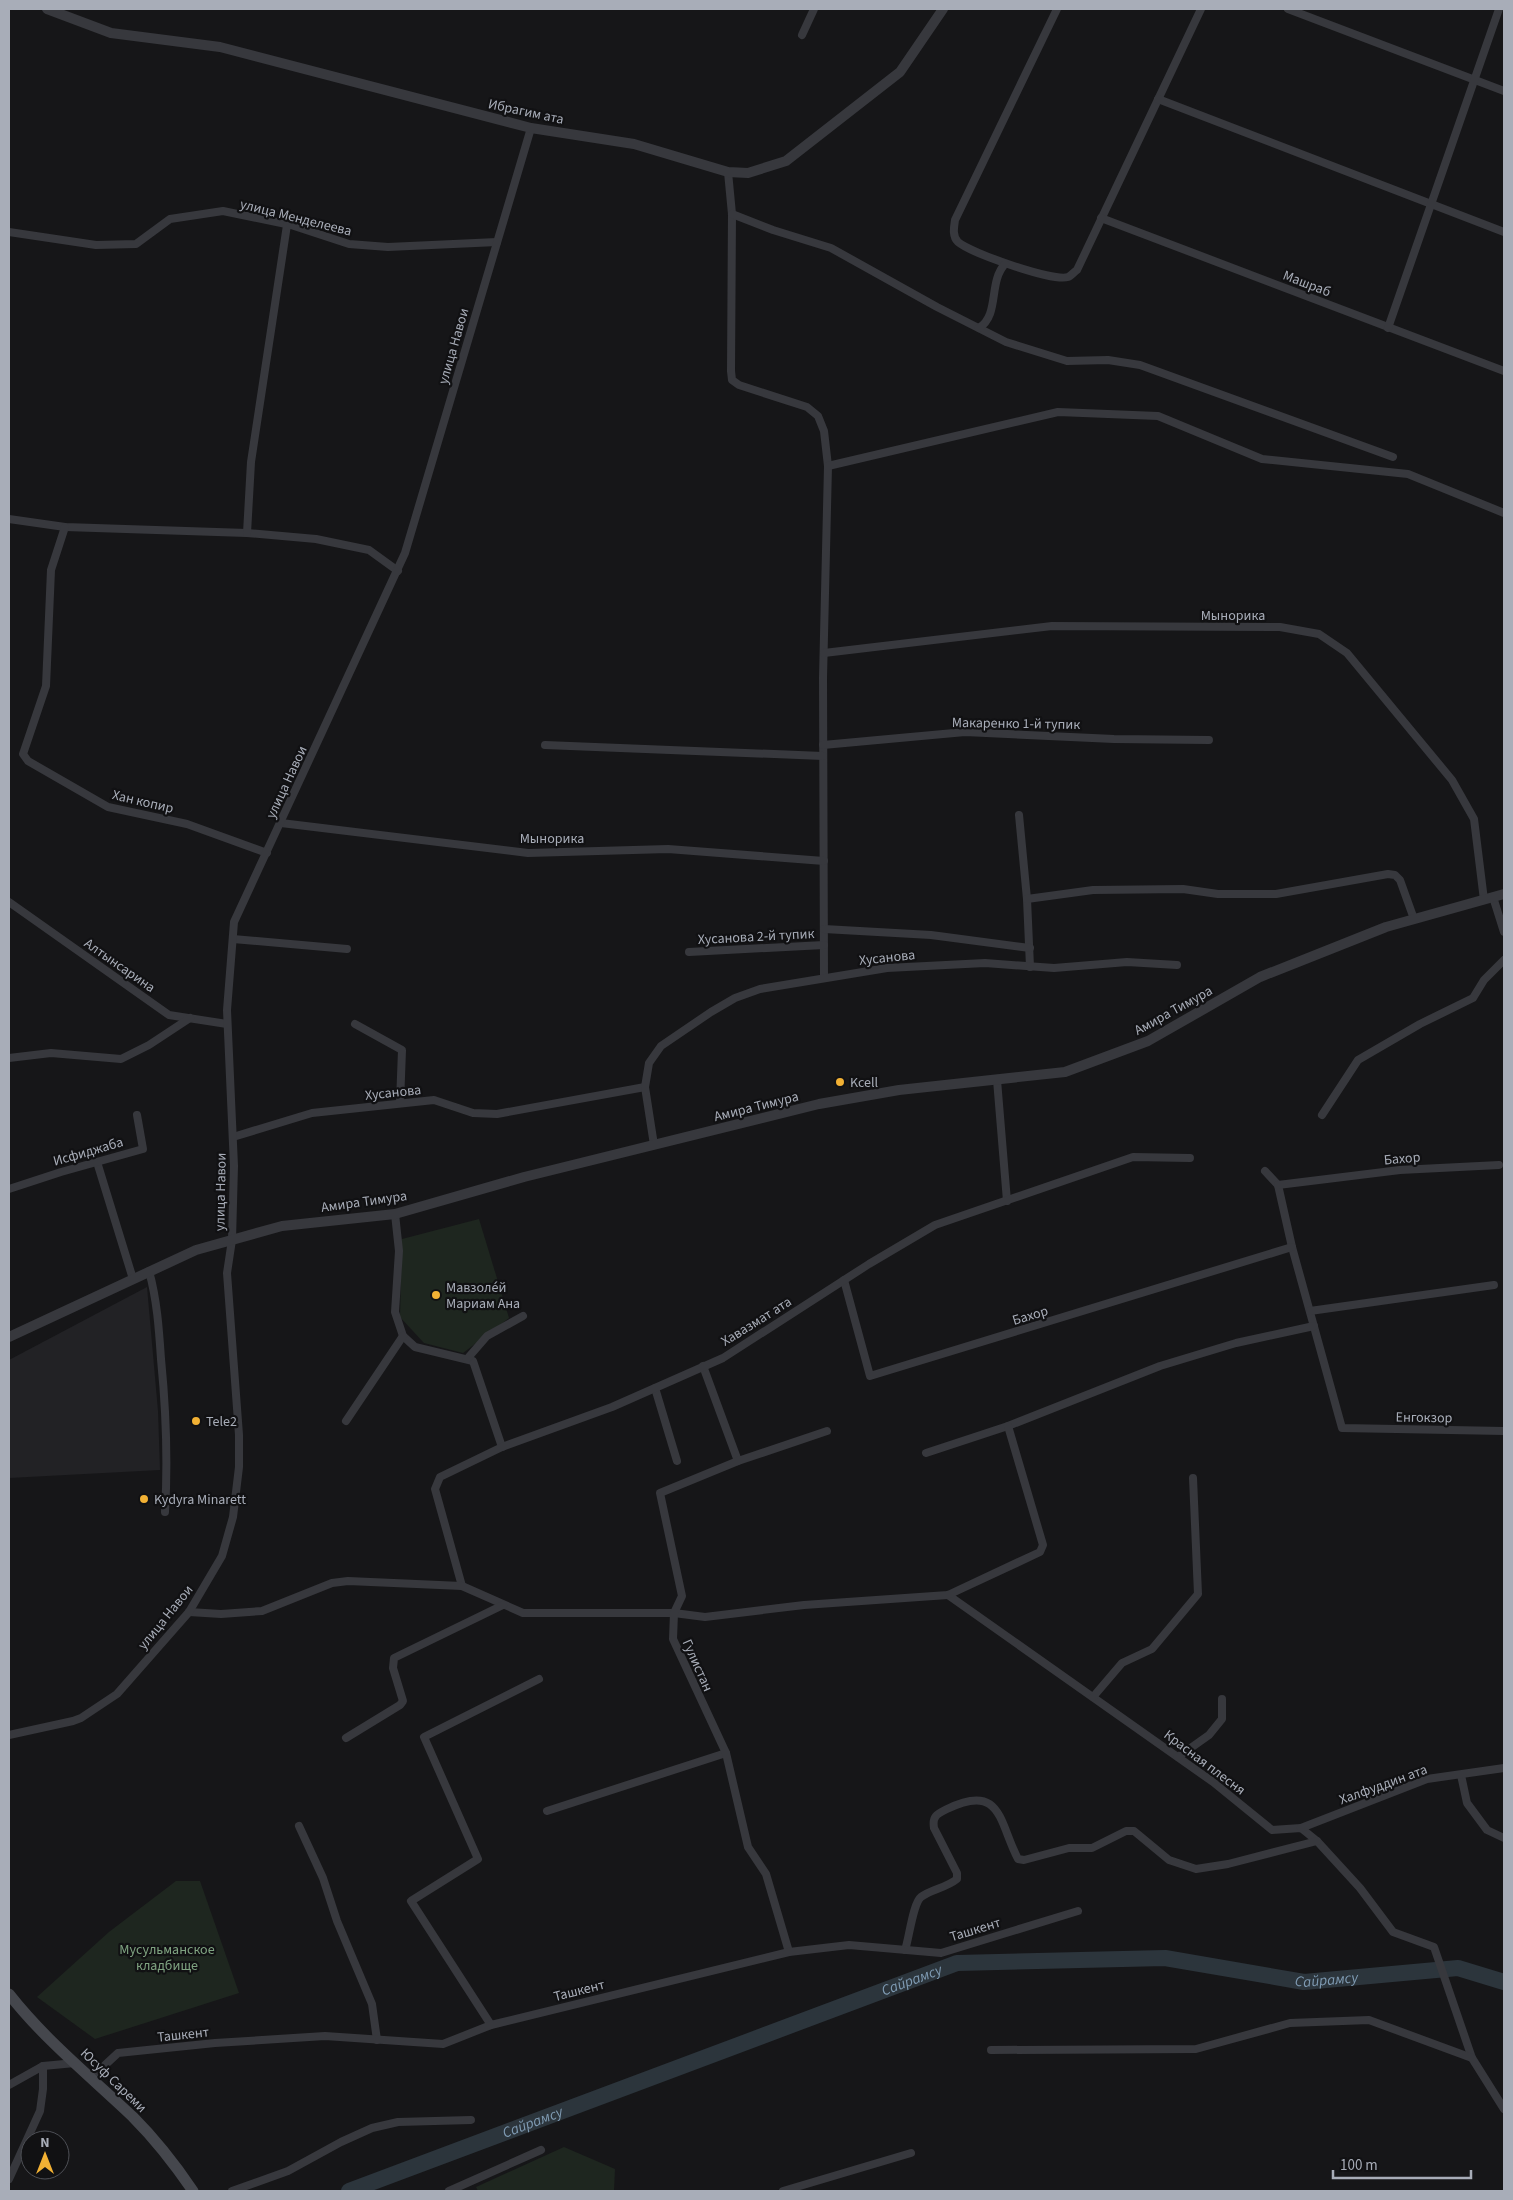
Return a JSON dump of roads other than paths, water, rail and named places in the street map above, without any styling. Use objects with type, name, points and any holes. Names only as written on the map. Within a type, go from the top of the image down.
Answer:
[{"type":"main road","name":"Юсуф Сареми","points":[[9,1994],[27,2018],[134,2119],[182,2175],[193,2191]]},
{"type":"street","name":"Ибрагим ата","points":[[47,9],[111,33],[220,47],[530,128],[634,144],[728,172],[748,173],[786,161],[900,72],[944,9]]},
{"type":"street","points":[[802,35],[814,9]]},
{"type":"street","points":[[1057,9],[954,220],[953,232],[958,242],[1005,264],[1059,277],[1069,277],[1077,270],[1201,9]]},
{"type":"street","points":[[1288,9],[1504,91]]},
{"type":"street","points":[[1388,328],[1499,9]]},
{"type":"street","points":[[1158,99],[1504,232]]},
{"type":"street","name":"улица Навои","points":[[9,1735],[81,1718],[117,1694],[189,1612],[222,1556],[233,1517],[239,1467],[239,1435],[227,1274],[232,1240],[234,1166],[227,1024],[234,922],[405,553],[530,128]]},
{"type":"street","points":[[728,172],[732,214],[732,380],[739,385],[807,407],[818,416],[824,431],[828,466],[823,745],[824,977]]},
{"type":"street","name":"улица Менделеева","points":[[9,232],[96,245],[136,244],[170,219],[223,211],[287,224],[349,244],[388,247],[497,242]]},
{"type":"street","points":[[732,214],[773,230],[831,248],[1006,342],[1067,361],[1108,360],[1140,365],[1393,457]]},
{"type":"street","name":"Машраб","points":[[1101,218],[1504,371]]},
{"type":"street","points":[[247,533],[251,462],[287,224]]},
{"type":"street","points":[[979,328],[987,323],[990,316],[995,280],[1005,264]]},
{"type":"street","points":[[828,466],[1058,412],[1158,416],[1262,459],[1408,474],[1504,513]]},
{"type":"street","points":[[9,519],[65,527],[247,533],[316,539],[369,550],[398,571]]},
{"type":"street","name":"Хан копир","points":[[65,527],[51,570],[46,686],[23,754],[28,761],[108,807],[187,824],[267,853]]},
{"type":"street","name":"Мынорика","points":[[824,652],[1052,626],[1280,627],[1319,634],[1346,653],[1452,780],[1474,819],[1488,898],[1504,932]]},
{"type":"street","name":"Макаренко 1-й тупик","points":[[823,745],[965,732],[1114,739],[1209,740]]},
{"type":"street","points":[[545,745],[823,756]]},
{"type":"street","points":[[1019,816],[1027,899],[1030,967]]},
{"type":"street","name":"Мынорика","points":[[281,823],[528,853],[668,849],[824,860]]},
{"type":"street","points":[[1027,899],[1093,890],[1183,889],[1218,894],[1276,894],[1388,874],[1395,875],[1400,880],[1414,919]]},
{"type":"street","name":"Амира Тимура","points":[[9,1337],[196,1250],[282,1226],[395,1214],[524,1177],[819,1104],[899,1090],[1065,1072],[1148,1041],[1260,977],[1386,927],[1504,894]]},
{"type":"street","name":"Алтынсарина","points":[[9,902],[169,1015],[227,1024]]},
{"type":"street","points":[[824,929],[931,935],[1030,948]]},
{"type":"street","points":[[233,939],[348,949]]},
{"type":"street","name":"Хусанова 2-й тупик","points":[[689,952],[824,945]]},
{"type":"street","points":[[1322,1115],[1358,1060],[1420,1024],[1473,998],[1484,980],[1504,960]]},
{"type":"street","name":"Хусанова","points":[[654,1145],[645,1087],[649,1064],[661,1046],[734,998],[760,989],[824,977],[907,967],[985,963],[1054,968],[1127,962],[1177,965]]},
{"type":"street","points":[[9,1058],[51,1053],[121,1059],[149,1045],[190,1018]]},
{"type":"street","points":[[355,1024],[402,1050],[400,1104]]},
{"type":"street","points":[[997,1080],[1007,1201]]},
{"type":"street","name":"Хусанова","points":[[233,1137],[312,1113],[434,1100],[473,1113],[497,1114],[645,1087]]},
{"type":"street","name":"Исфиджаба","points":[[9,1189],[142,1149],[136,1115]]},
{"type":"street","name":"Хавазмат ата","points":[[462,1586],[435,1489],[440,1477],[502,1447],[612,1407],[723,1358],[934,1225],[1132,1157],[1190,1158]]},
{"type":"street","points":[[97,1162],[133,1279]]},
{"type":"street","name":"Бахор","points":[[1278,1185],[1400,1170],[1499,1165]]},
{"type":"street","points":[[926,1453],[1008,1426],[1160,1366],[1236,1343],[1314,1326],[1292,1247],[1278,1185],[1265,1172]]},
{"type":"street","points":[[395,1214],[399,1251],[395,1312],[403,1336],[415,1347],[473,1361],[502,1447]]},
{"type":"street","name":"Бахор","points":[[844,1280],[870,1376],[1292,1247]]},
{"type":"street","points":[[150,1271],[157,1313],[164,1388],[168,1469],[165,1512]]},
{"type":"street","points":[[1310,1311],[1494,1285]]},
{"type":"street","points":[[467,1359],[487,1336],[523,1316]]},
{"type":"street","name":"Енгокзор","points":[[1314,1326],[1342,1428],[1504,1431]]},
{"type":"street","points":[[346,1421],[403,1336]]},
{"type":"street","points":[[703,1366],[738,1461]]},
{"type":"street","points":[[655,1388],[677,1461]]},
{"type":"street","points":[[189,1612],[222,1614],[262,1611],[339,1581],[462,1586],[523,1613],[674,1613],[705,1617],[804,1604],[948,1595],[1040,1552],[1043,1545],[1008,1426]]},
{"type":"street","name":"Гулистан","points":[[790,1952],[766,1874],[748,1847],[726,1753],[672,1639],[674,1613],[682,1596],[660,1492],[738,1461],[827,1431]]},
{"type":"street","points":[[1093,1697],[1122,1663],[1152,1649],[1198,1594],[1193,1478]]},
{"type":"street","name":"Красная плесня","points":[[948,1595],[1213,1782],[1272,1830],[1301,1828]]},
{"type":"street","points":[[346,1738],[400,1706],[403,1701],[393,1668],[394,1658],[503,1605]]},
{"type":"street","points":[[491,2025],[412,1901],[478,1859],[424,1737],[539,1679]]},
{"type":"street","points":[[1178,1757],[1209,1735],[1222,1719],[1222,1699]]},
{"type":"street","points":[[547,1811],[726,1753]]},
{"type":"street","name":"Халфуддин ата","points":[[1301,1828],[1428,1778],[1504,1768]]},
{"type":"street","points":[[1461,1775],[1467,1803],[1487,1830],[1504,1838]]},
{"type":"street","points":[[905,1950],[912,1928],[915,1906],[920,1898],[957,1879],[957,1873],[934,1828],[932,1820],[936,1814],[974,1800],[988,1803],[1002,1817],[1018,1859],[1024,1860],[1069,1848],[1092,1848],[1126,1831],[1134,1831],[1169,1860],[1196,1869],[1228,1864],[1317,1842]]},
{"type":"street","points":[[299,1826],[323,1878],[337,1921],[372,2004],[378,2040]]},
{"type":"street","points":[[1301,1828],[1317,1842],[1360,1888],[1393,1932],[1434,1947],[1472,2058],[1504,2109]]},
{"type":"street","name":"Ташкент","points":[[91,2078],[118,2053],[325,2036],[443,2044],[491,2025],[790,1952],[850,1945],[941,1953],[1078,1911]]},
{"type":"street","points":[[991,2050],[1196,2049],[1290,2023],[1369,2020],[1472,2058]]},
{"type":"street","points":[[9,2085],[43,2066],[74,2063]]},
{"type":"street","points":[[9,2179],[40,2111],[43,2090],[43,2066]]},
{"type":"street","points":[[232,2191],[288,2171],[341,2142],[372,2128],[398,2122],[471,2120]]},
{"type":"street","points":[[449,2191],[542,2150]]},
{"type":"street","points":[[783,2191],[911,2153]]},
{"type":"waterway","name":"Сайрамсу","points":[[349,2191],[957,1963],[1165,1958],[1304,1982],[1458,1968],[1504,1982]]},
{"type":"place","name":"Kcell","points":[[840,1082]]},
{"type":"place","name":"Мавзоле́й Мариам Ана","points":[[436,1295]]},
{"type":"place","name":"Tele2","points":[[196,1421]]},
{"type":"place","name":"Kydyra Minarett","points":[[144,1499]]},
{"type":"park label","name":"Мусульманское кладбище","points":[[167,1958]]}]
